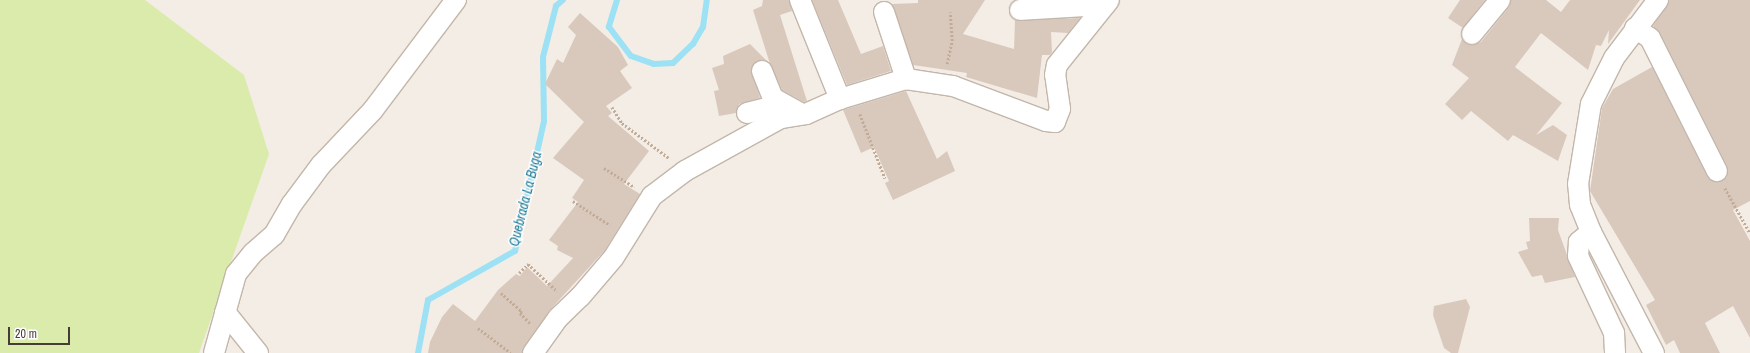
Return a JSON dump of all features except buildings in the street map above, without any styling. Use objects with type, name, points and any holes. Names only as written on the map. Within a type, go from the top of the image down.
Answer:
[{"type":"street","points":[[214,353],[236,274],[253,253],[274,235],[292,204],[321,165],[373,110],[456,0]]},
{"type":"street","points":[[800,0],[847,97]]},
{"type":"street","points":[[1472,34],[1500,0]]},
{"type":"street","points":[[1654,353],[1591,232],[1580,205],[1578,184],[1591,104],[1614,58],[1635,28],[1658,0]]},
{"type":"street","points":[[1020,10],[1107,2]]},
{"type":"street","points":[[533,353],[558,318],[572,305],[614,257],[651,198],[685,171],[781,118],[802,114],[847,97],[906,79],[953,86],[1046,121],[1055,122],[1060,109],[1055,75],[1057,64],[1107,2]]},
{"type":"street","points":[[884,12],[906,79]]},
{"type":"street","points":[[1635,28],[1650,38],[1716,171]]},
{"type":"street","points":[[762,71],[772,98],[802,114]]},
{"type":"street","points":[[747,113],[783,104]]},
{"type":"street","points":[[1591,232],[1578,242],[1578,256],[1614,333],[1615,353]]},
{"type":"street","points":[[225,312],[258,353]]},
{"type":"path","points":[[950,12],[952,41],[945,70],[953,86]]},
{"type":"path","points":[[847,97],[885,178]]},
{"type":"path","points":[[612,107],[622,123],[685,171]]},
{"type":"path","points":[[604,168],[651,198]]},
{"type":"path","points":[[1716,171],[1750,233]]},
{"type":"path","points":[[573,201],[628,235]]},
{"type":"path","points":[[519,273],[528,264],[572,305]]},
{"type":"path","points":[[500,293],[522,310],[520,313],[545,336]]},
{"type":"path","points":[[478,328],[511,353]]},
{"type":"green space","points":[[0,0],[145,0],[244,75],[269,154],[199,353],[0,353]]},
{"type":"waterway","name":"Quebrada La Buga","points":[[418,353],[428,300],[515,251],[544,121],[543,57],[556,6],[563,0]]},
{"type":"waterway","name":"Quebrada La Buga","points":[[617,0],[609,27],[631,56],[654,64],[673,63],[693,44],[703,27],[707,0]]}]
